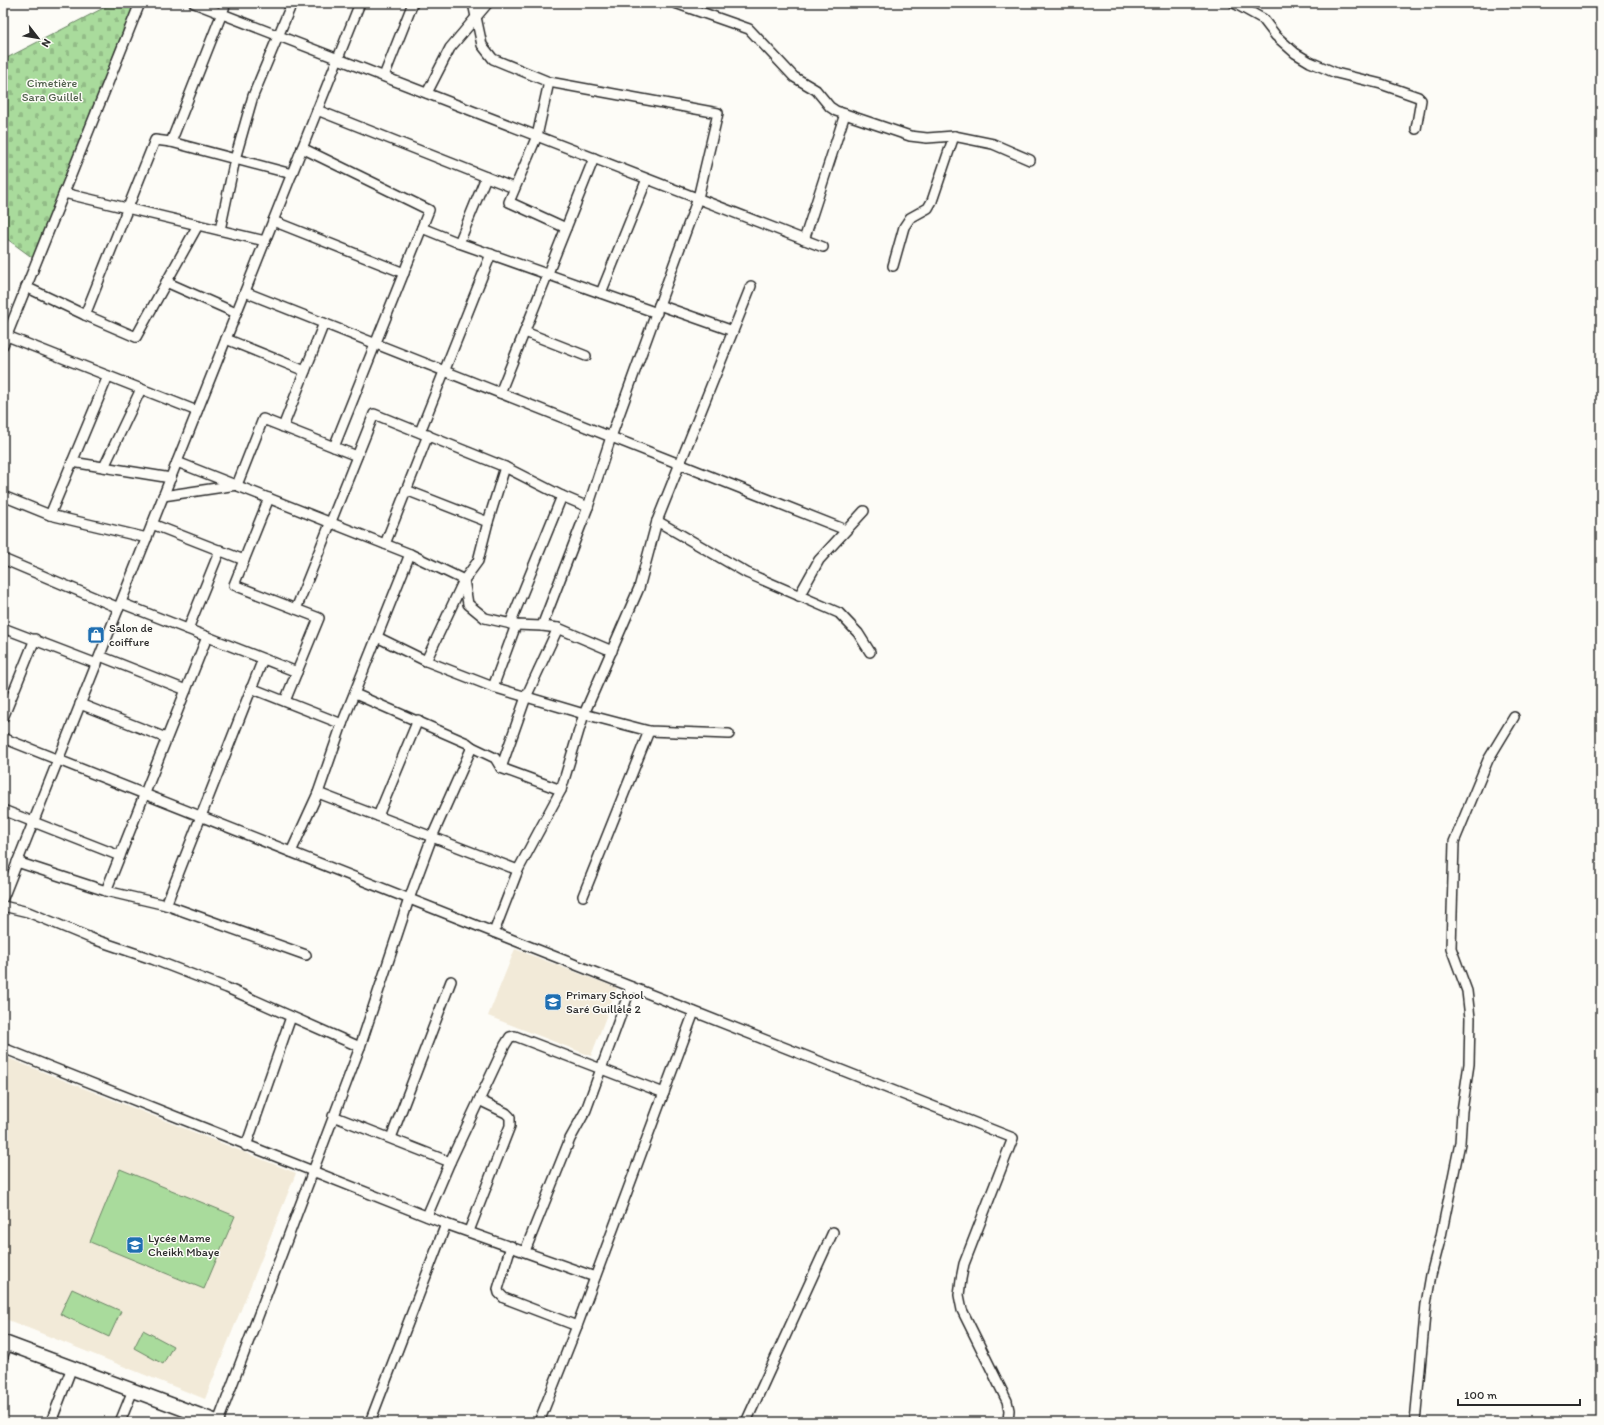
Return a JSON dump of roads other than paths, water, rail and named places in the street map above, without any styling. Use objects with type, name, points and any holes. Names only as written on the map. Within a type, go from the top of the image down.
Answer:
[{"type":"main road","points":[[5,1343],[218,1422]]},
{"type":"street","points":[[3,345],[140,3]]},
{"type":"street","points":[[194,3],[823,247]]},
{"type":"street","points":[[171,142],[226,3]]},
{"type":"street","points":[[220,230],[235,159],[253,96],[292,3]]},
{"type":"street","points":[[3,898],[360,3]]},
{"type":"street","points":[[384,76],[413,3]]},
{"type":"street","points":[[473,3],[482,45],[493,59],[549,82],[718,113],[698,198],[611,437],[588,507],[542,626]]},
{"type":"street","points":[[427,93],[450,48],[488,3]]},
{"type":"street","points":[[676,3],[749,29],[794,77],[816,90],[830,107],[836,111],[910,136],[927,138],[954,136],[994,144],[1030,160]]},
{"type":"street","points":[[1234,3],[1263,19],[1276,36],[1296,53],[1310,62],[1336,73],[1381,84],[1418,97],[1421,100],[1416,129]]},
{"type":"street","points":[[549,82],[537,136],[509,202],[566,228]]},
{"type":"street","points":[[317,110],[514,188]]},
{"type":"street","points":[[804,240],[845,114]]},
{"type":"street","points":[[893,266],[904,227],[910,218],[928,208],[932,201],[954,136]]},
{"type":"street","points":[[85,316],[155,140],[171,142],[292,174]]},
{"type":"street","points":[[302,148],[429,210],[334,447]]},
{"type":"street","points":[[500,393],[594,158]]},
{"type":"street","points":[[459,243],[486,177]]},
{"type":"street","points":[[601,293],[647,179]]},
{"type":"street","points":[[64,193],[265,241]]},
{"type":"street","points":[[273,221],[404,273]]},
{"type":"street","points":[[26,287],[85,316],[136,337],[198,225]]},
{"type":"street","points":[[422,228],[459,243],[601,293],[733,331]]},
{"type":"street","points":[[385,544],[406,490],[444,371],[491,254]]},
{"type":"street","points":[[166,282],[236,313]]},
{"type":"street","points":[[494,932],[518,870],[561,790],[584,714],[639,588],[657,521],[751,286]]},
{"type":"street","points":[[245,292],[846,530]]},
{"type":"street","points":[[283,427],[324,323]]},
{"type":"street","points":[[525,332],[586,356]]},
{"type":"street","points":[[7,336],[197,411]]},
{"type":"street","points":[[226,339],[305,371]]},
{"type":"street","points":[[50,515],[108,376]]},
{"type":"street","points":[[104,468],[140,389]]},
{"type":"street","points":[[296,609],[374,414],[505,467],[562,496],[588,507]]},
{"type":"street","points":[[237,485],[263,419],[357,456]]},
{"type":"street","points":[[72,462],[171,478]]},
{"type":"street","points":[[177,462],[410,554],[464,580]]},
{"type":"street","points":[[426,661],[464,580],[478,561],[505,467]]},
{"type":"street","points":[[164,496],[237,485]]},
{"type":"street","points":[[406,490],[488,522]]},
{"type":"street","points":[[3,496],[50,515],[146,538]]},
{"type":"street","points":[[493,687],[513,624],[562,496]]},
{"type":"street","points":[[269,498],[234,585],[319,618],[285,701]]},
{"type":"street","points":[[799,596],[819,560],[864,511]]},
{"type":"street","points":[[657,521],[748,573],[839,613],[858,633],[870,652]]},
{"type":"street","points":[[152,524],[244,560]]},
{"type":"street","points":[[188,629],[220,550]]},
{"type":"street","points":[[291,852],[318,794],[342,724],[410,554]]},
{"type":"street","points":[[3,559],[297,672]]},
{"type":"street","points":[[464,580],[468,604],[485,618],[513,624],[558,628],[612,651]]},
{"type":"street","points":[[3,628],[186,690]]},
{"type":"street","points":[[502,768],[526,698],[558,628]]},
{"type":"street","points":[[106,891],[207,637]]},
{"type":"street","points":[[377,637],[426,661],[493,687],[584,714],[649,731],[729,734]]},
{"type":"street","points":[[3,718],[35,639]]},
{"type":"street","points":[[166,905],[202,817],[263,659]]},
{"type":"street","points":[[251,688],[342,724]]},
{"type":"street","points":[[355,694],[418,720],[467,743],[495,758],[502,768],[561,790]]},
{"type":"street","points":[[80,704],[166,738]]},
{"type":"street","points":[[1415,1422],[1426,1304],[1460,1143],[1462,1111],[1469,1064],[1470,1018],[1467,990],[1451,948],[1454,842],[1488,760],[1514,717]]},
{"type":"street","points":[[378,816],[418,720]]},
{"type":"street","points":[[583,896],[649,731]]},
{"type":"street","points":[[3,738],[1013,1138],[969,1249],[960,1279],[959,1295],[962,1310],[1007,1401],[1009,1410],[1008,1422]]},
{"type":"street","points":[[218,1422],[360,1047],[408,898],[432,837],[472,747]]},
{"type":"street","points":[[318,794],[518,870]]},
{"type":"street","points":[[3,810],[120,856]]},
{"type":"street","points":[[18,862],[106,891],[166,905],[306,955]]},
{"type":"street","points":[[3,906],[28,912],[93,939],[152,959],[227,988],[290,1018],[360,1047]]},
{"type":"street","points":[[391,1138],[451,981]]},
{"type":"street","points":[[525,1251],[570,1139],[586,1110],[631,987]]},
{"type":"street","points":[[539,1422],[596,1277],[694,1012]]},
{"type":"street","points":[[246,1146],[290,1018]]},
{"type":"street","points":[[427,1216],[450,1162],[510,1037],[515,1036],[664,1093]]},
{"type":"street","points":[[3,1048],[246,1146],[446,1224],[512,1246],[596,1277]]},
{"type":"street","points":[[469,1231],[510,1126],[510,1117],[506,1113],[479,1100]]},
{"type":"street","points":[[333,1116],[450,1162]]},
{"type":"street","points":[[370,1422],[446,1224]]},
{"type":"street","points":[[746,1422],[833,1232]]},
{"type":"street","points":[[512,1246],[498,1289],[499,1293],[504,1298],[577,1326]]},
{"type":"street","points":[[3,1356],[5,1343]]},
{"type":"street","points":[[52,1422],[72,1367]]},
{"type":"street","points":[[120,1422],[133,1390]]},
{"type":"place","name":"Salon de coiffure","points":[[96,635]]},
{"type":"place","name":"Primary School Saré Guillèle 2","points":[[553,1002]]},
{"type":"place","name":"Lycée Mame Cheikh Mbaye","points":[[135,1245]]},
{"type":"park label","name":"Cimetière Sara Guillel","points":[[52,90]]}]
